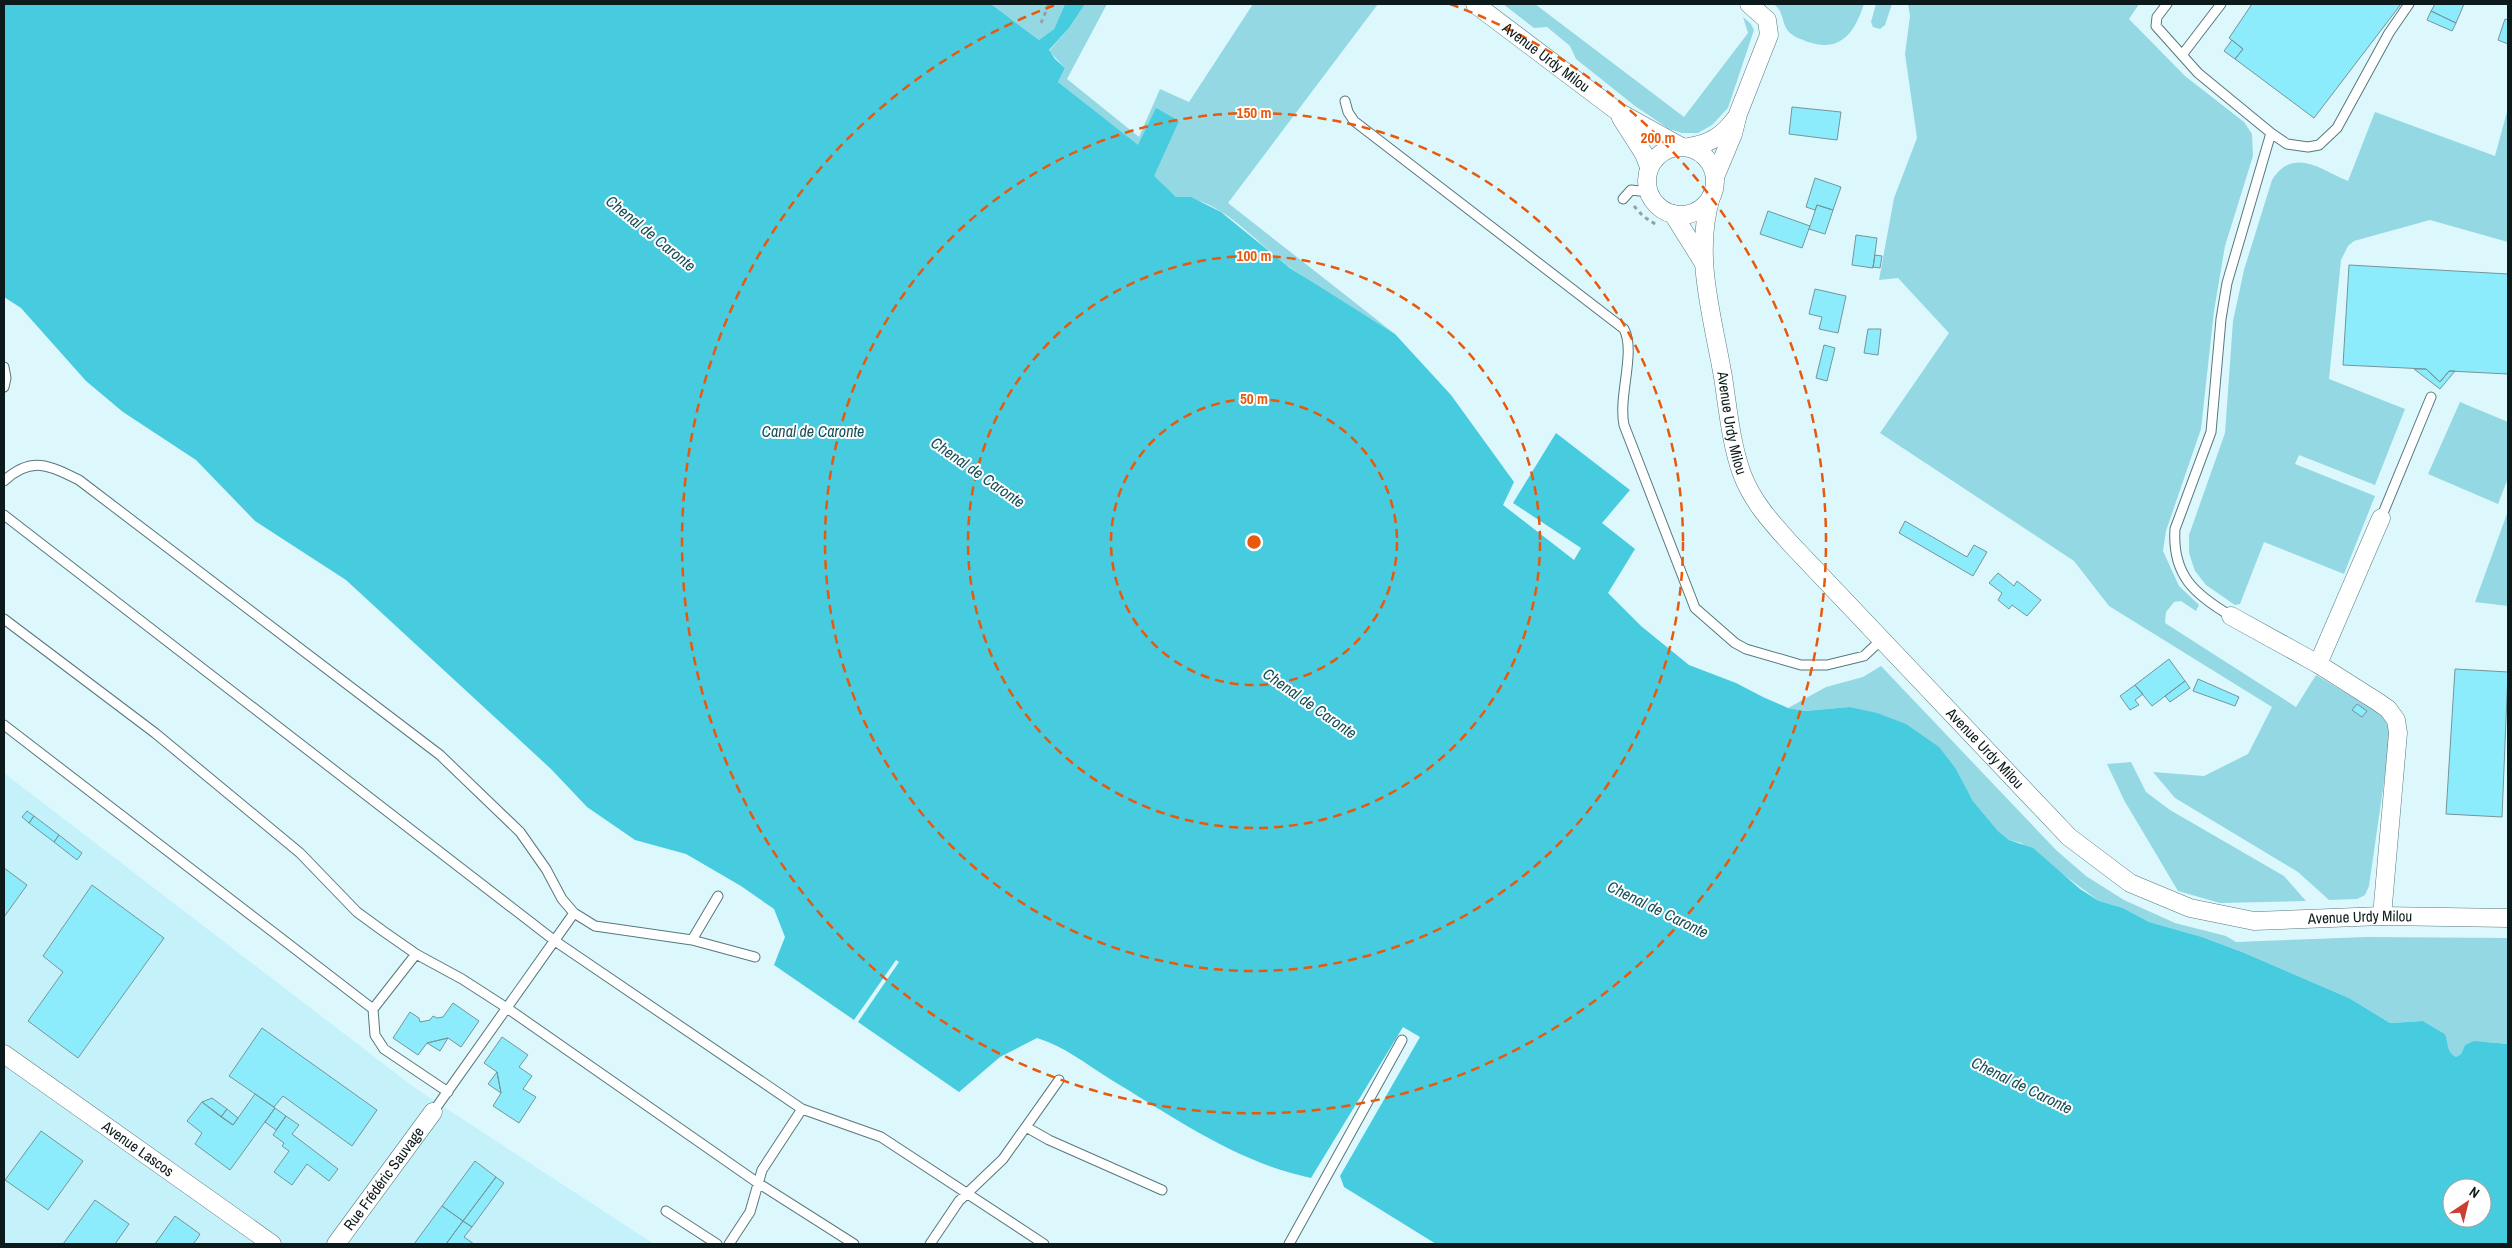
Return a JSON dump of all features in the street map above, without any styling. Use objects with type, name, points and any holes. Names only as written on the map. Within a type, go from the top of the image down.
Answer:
[{"type":"street","name":"Avenue Urdy Milou","points":[[1475,4],[1617,112],[1684,147]]},
{"type":"street","points":[[1738,114],[1717,138],[1707,144],[1661,152],[1649,167],[1646,182],[1651,199],[1659,208],[1673,214],[1692,213],[1704,206],[1711,197],[1715,176],[1733,134],[1738,114],[1769,35],[1767,20],[1749,4]]},
{"type":"street","name":"Avenue Urdy Milou","points":[[1617,112],[1633,134],[1649,167]]},
{"type":"street","points":[[1684,147],[1700,152],[1709,161],[1715,176]]},
{"type":"street","name":"Avenue Urdy Milou","points":[[1711,197],[1705,224],[1703,262],[1733,438],[1742,474],[1752,495],[1790,543],[2069,838],[2130,883],[2190,908],[2254,921],[2382,916],[2508,918]]},
{"type":"street","name":"Avenue Urdy Milou","points":[[1673,214],[1703,262]]},
{"type":"street","points":[[2318,664],[2380,518]]},
{"type":"street","points":[[2231,616],[2318,664],[2378,702],[2396,720],[2398,734],[2382,916]]},
{"type":"street","name":"Avenue Lascos","points":[[4,1054],[272,1244]]},
{"type":"street","name":"Rue Frédéric Sauvage","points":[[336,1244],[433,1112]]},
{"type":"lane","points":[[2167,4],[2157,17],[2156,26],[2182,56],[2198,73],[2271,133],[2287,144],[2299,147],[2319,145],[2330,137],[2389,33],[2409,4]]},
{"type":"lane","points":[[2182,56],[2221,4]]},
{"type":"lane","points":[[1345,100],[1348,112],[1354,121],[1624,330],[1628,343],[1621,411],[1624,425],[1695,608],[1701,616],[1740,646],[1801,665],[1827,665],[1864,656],[1881,640]]},
{"type":"lane","points":[[2231,616],[2209,603],[2186,580],[2174,545],[2175,529],[2211,432],[2221,319],[2227,283],[2271,133]]},
{"type":"lane","points":[[1623,199],[1630,190],[1649,192]]},
{"type":"lane","points":[[4,367],[6,378],[4,387]]},
{"type":"lane","points":[[2380,518],[2431,397]]},
{"type":"lane","points":[[4,481],[22,467],[32,464],[61,471],[95,492],[440,754],[520,832],[546,869],[562,899],[574,913],[595,926],[692,940],[755,958]]},
{"type":"lane","points":[[4,515],[555,941],[802,1109],[881,1137],[1044,1244]]},
{"type":"lane","points":[[4,619],[155,733],[300,853],[358,912],[416,954],[462,979],[507,1008],[758,1183],[854,1244]]},
{"type":"lane","points":[[4,725],[373,1009]]},
{"type":"lane","points":[[692,940],[718,896]]},
{"type":"lane","points":[[433,1112],[574,913]]},
{"type":"lane","points":[[416,954],[373,1009],[375,1034],[384,1048],[448,1092]]},
{"type":"lane","points":[[1289,1244],[1402,1040]]},
{"type":"lane","points":[[930,1244],[952,1210],[966,1194],[995,1168],[1059,1080]]},
{"type":"lane","points":[[729,1244],[750,1212],[758,1183],[779,1142],[802,1109]]},
{"type":"lane","points":[[1026,1126],[1048,1140],[1162,1190]]},
{"type":"lane","points":[[666,1211],[717,1244]]},
{"type":"path","points":[[1041,23],[1049,4]]},
{"type":"path","points":[[1630,190],[1635,208],[1662,228]]},
{"type":"shaded area","points":[[991,4],[1065,4],[1054,29],[1039,40]]},
{"type":"shaded area","points":[[1085,4],[1107,4],[1067,79],[1139,137],[1160,89],[1189,102],[1253,4],[1378,4],[1228,203],[1395,334],[1291,268],[1238,223],[1223,213],[1193,199],[1176,197],[1153,176],[1179,120],[1138,146],[1058,82],[1065,68],[1049,51],[1069,28]]},
{"type":"shaded area","points":[[1503,4],[1535,4],[1684,117],[1748,33],[1743,17],[1751,24],[1754,30],[1728,108],[1712,125],[1698,133],[1682,133],[1669,129],[1635,106],[1576,59],[1570,46],[1547,27],[1534,28]]},
{"type":"shaded area","points":[[1773,4],[1864,4],[1856,23],[1845,38],[1829,45],[1820,45],[1797,38],[1790,33],[1786,28],[1779,9]]},
{"type":"shaded area","points":[[1876,4],[1892,4],[1885,25],[1880,29],[1873,27],[1871,22]]},
{"type":"shaded area","points":[[1908,4],[2139,4],[2129,19],[2185,76],[2244,122],[2252,134],[2253,156],[2225,246],[2214,311],[2201,429],[2166,531],[2163,551],[2179,586],[2199,605],[2196,611],[2181,601],[2174,602],[2166,612],[2165,623],[2296,707],[2316,675],[2384,718],[2391,733],[2369,886],[2365,895],[2357,899],[2329,900],[2298,872],[2175,798],[2153,772],[2204,776],[2248,754],[2272,707],[2109,606],[2074,561],[1880,433],[1949,333],[1898,278],[1879,280],[1894,198],[1917,138],[1905,54],[1910,16]]},
{"type":"shaded area","points":[[2508,108],[2508,242],[2430,220],[2354,241],[2348,246],[2341,260],[2329,379],[2405,409],[2375,485],[2299,455],[2295,464],[2375,496],[2344,574],[2264,542],[2240,604],[2235,605],[2206,585],[2195,571],[2189,553],[2189,535],[2225,433],[2233,321],[2244,270],[2272,180],[2280,170],[2289,164],[2299,162],[2318,167],[2348,181],[2375,112],[2495,156]]},
{"type":"shaded area","points":[[2460,402],[2508,422],[2508,478],[2498,504],[2428,474]]},
{"type":"shaded area","points":[[2508,511],[2508,606],[2475,602]]},
{"type":"shaded area","points":[[1881,666],[2056,850],[2086,876],[2124,900],[2175,923],[2226,936],[2236,942],[2367,937],[2508,938],[2508,1044],[2485,1042],[2465,1045],[2461,1054],[2456,1057],[2449,1050],[2445,1034],[2423,1021],[2390,1023],[2349,998],[2242,952],[2202,937],[2149,922],[2123,908],[2099,901],[2021,843],[2009,840],[1998,831],[1973,801],[1956,769],[1849,707],[1805,711],[1788,708],[1826,687],[1863,677]]},
{"type":"shaded area","points":[[2131,762],[2146,792],[2170,810],[2284,876],[2306,901],[2220,903],[2178,891],[2124,800],[2107,764]]},
{"type":"shaded area","points":[[4,773],[415,1088],[654,1244],[4,1244]]},
{"type":"water","name":"Canal de Caronte","points":[[4,4],[991,4],[1039,40],[1054,29],[1065,4],[1085,4],[1069,28],[1049,50],[1065,68],[1058,82],[1138,145],[1156,108],[1179,121],[1154,176],[1176,197],[1191,197],[1221,212],[1290,268],[1395,334],[1451,395],[1514,482],[1503,505],[1574,560],[1581,548],[1513,503],[1556,433],[1630,490],[1602,523],[1635,549],[1608,593],[1641,626],[1689,665],[1736,683],[1788,708],[1805,711],[1849,707],[1877,713],[1906,724],[1939,747],[1956,769],[1973,801],[1998,831],[2009,840],[2033,848],[2080,889],[2099,901],[2123,908],[2149,922],[2202,937],[2242,952],[2349,998],[2390,1023],[2423,1021],[2445,1034],[2449,1050],[2456,1057],[2461,1054],[2465,1045],[2474,1041],[2508,1044],[2508,1244],[1436,1244],[1344,1187],[1340,1176],[1420,1037],[1403,1027],[1311,1178],[1258,1162],[1232,1150],[1182,1123],[1066,1051],[1037,1038],[1000,1057],[959,1092],[858,1022],[899,962],[896,960],[854,1020],[774,965],[785,937],[774,909],[741,886],[686,854],[635,840],[587,807],[551,769],[346,580],[255,521],[196,460],[123,412],[86,381],[21,308],[4,297]]},
{"type":"building","points":[[2252,4],[2401,4],[2314,118],[2235,59],[2243,49],[2229,38]]},
{"type":"building","points":[[2435,4],[2464,4],[2456,23],[2431,11]]},
{"type":"building","points":[[2431,11],[2456,23],[2452,31],[2427,20]]},
{"type":"building","points":[[2505,19],[2508,20],[2508,44],[2498,40]]},
{"type":"building","points":[[2232,40],[2243,49],[2235,59],[2224,51]]},
{"type":"building","points":[[1792,107],[1841,112],[1837,140],[1789,134]]},
{"type":"building","points":[[1815,178],[1841,187],[1833,210],[1817,205],[1815,210],[1806,207]]},
{"type":"building","points":[[1817,205],[1833,210],[1825,234],[1809,229]]},
{"type":"building","points":[[1768,211],[1810,226],[1802,248],[1760,234]]},
{"type":"building","points":[[1856,235],[1877,238],[1873,268],[1852,265]]},
{"type":"building","points":[[1875,255],[1882,256],[1880,268],[1873,267]]},
{"type":"building","points":[[2349,265],[2508,274],[2508,374],[2449,371],[2440,382],[2426,369],[2343,365]]},
{"type":"building","points":[[1815,289],[1846,296],[1838,333],[1819,329],[1822,317],[1809,314]]},
{"type":"building","points":[[1868,329],[1881,329],[1878,355],[1864,353]]},
{"type":"building","points":[[1824,345],[1835,348],[1827,381],[1816,378]]},
{"type":"building","points":[[2414,369],[2426,369],[2440,382],[2449,371],[2455,371],[2440,389]]},
{"type":"building","points":[[1905,521],[1967,557],[1974,545],[1987,552],[1973,576],[1899,533]]},
{"type":"building","points":[[1998,573],[2014,586],[2017,581],[2041,600],[2027,616],[2012,605],[2009,609],[1998,600],[2002,593],[1989,583]]},
{"type":"building","points":[[2169,659],[2185,681],[2152,706],[2135,685]]},
{"type":"building","points":[[2455,669],[2508,672],[2502,817],[2446,814]]},
{"type":"building","points":[[2198,679],[2239,697],[2235,706],[2193,691]]},
{"type":"building","points":[[2185,681],[2190,688],[2170,702],[2165,696]]},
{"type":"building","points":[[2135,685],[2143,694],[2135,700],[2139,705],[2130,710],[2120,696]]},
{"type":"building","points":[[2357,704],[2367,711],[2362,717],[2352,710]]},
{"type":"building","points":[[27,811],[34,816],[29,823],[22,817]]},
{"type":"building","points":[[34,816],[59,835],[54,842],[29,823]]},
{"type":"building","points":[[59,835],[82,853],[77,860],[54,842]]},
{"type":"building","points":[[4,868],[27,885],[4,917]]},
{"type":"building","points":[[92,885],[164,938],[78,1058],[28,1021],[63,972],[43,956]]},
{"type":"building","points":[[453,1003],[479,1021],[461,1047],[448,1038],[427,1043],[418,1055],[393,1038],[410,1012],[419,1018],[420,1022],[430,1020],[433,1016],[437,1018],[443,1017]]},
{"type":"building","points":[[262,1028],[377,1110],[352,1146],[283,1096],[274,1107],[229,1076]]},
{"type":"building","points":[[502,1037],[528,1055],[519,1067],[532,1076],[523,1089],[536,1097],[519,1123],[493,1106],[501,1093],[497,1072],[484,1063]]},
{"type":"building","points":[[448,1038],[440,1051],[427,1043]]},
{"type":"building","points":[[497,1072],[501,1093],[488,1084]]},
{"type":"building","points":[[255,1094],[275,1108],[230,1170],[195,1144],[202,1133],[187,1121],[202,1102],[233,1125]]},
{"type":"building","points":[[212,1098],[227,1109],[221,1117],[202,1102]]},
{"type":"building","points":[[275,1108],[286,1116],[276,1130],[265,1122]]},
{"type":"building","points":[[227,1109],[238,1118],[233,1125],[221,1117]]},
{"type":"building","points":[[286,1116],[299,1125],[292,1134],[338,1169],[329,1181],[307,1164],[292,1185],[274,1172],[289,1151],[282,1146],[284,1143],[273,1135]]},
{"type":"building","points":[[41,1131],[83,1161],[48,1210],[5,1180]]},
{"type":"building","points":[[475,1161],[496,1177],[463,1221],[442,1206]]},
{"type":"building","points":[[496,1177],[504,1183],[472,1227],[463,1221]]},
{"type":"building","points":[[95,1200],[129,1224],[115,1244],[63,1244]]},
{"type":"building","points":[[442,1206],[463,1221],[446,1244],[414,1244]]},
{"type":"building","points":[[175,1216],[200,1234],[197,1239],[193,1244],[155,1244]]},
{"type":"building","points":[[463,1221],[472,1227],[464,1237],[474,1244],[446,1244]]},
{"type":"water label","name":"Chenal de Caronte","points":[[651,233]]},
{"type":"water label","name":"Chenal de Caronte","points":[[978,472]]},
{"type":"water label","name":"Chenal de Caronte","points":[[1310,703]]},
{"type":"water label","name":"Chenal de Caronte","points":[[1658,909]]},
{"type":"water label","name":"Chenal de Caronte","points":[[2022,1085]]}]
